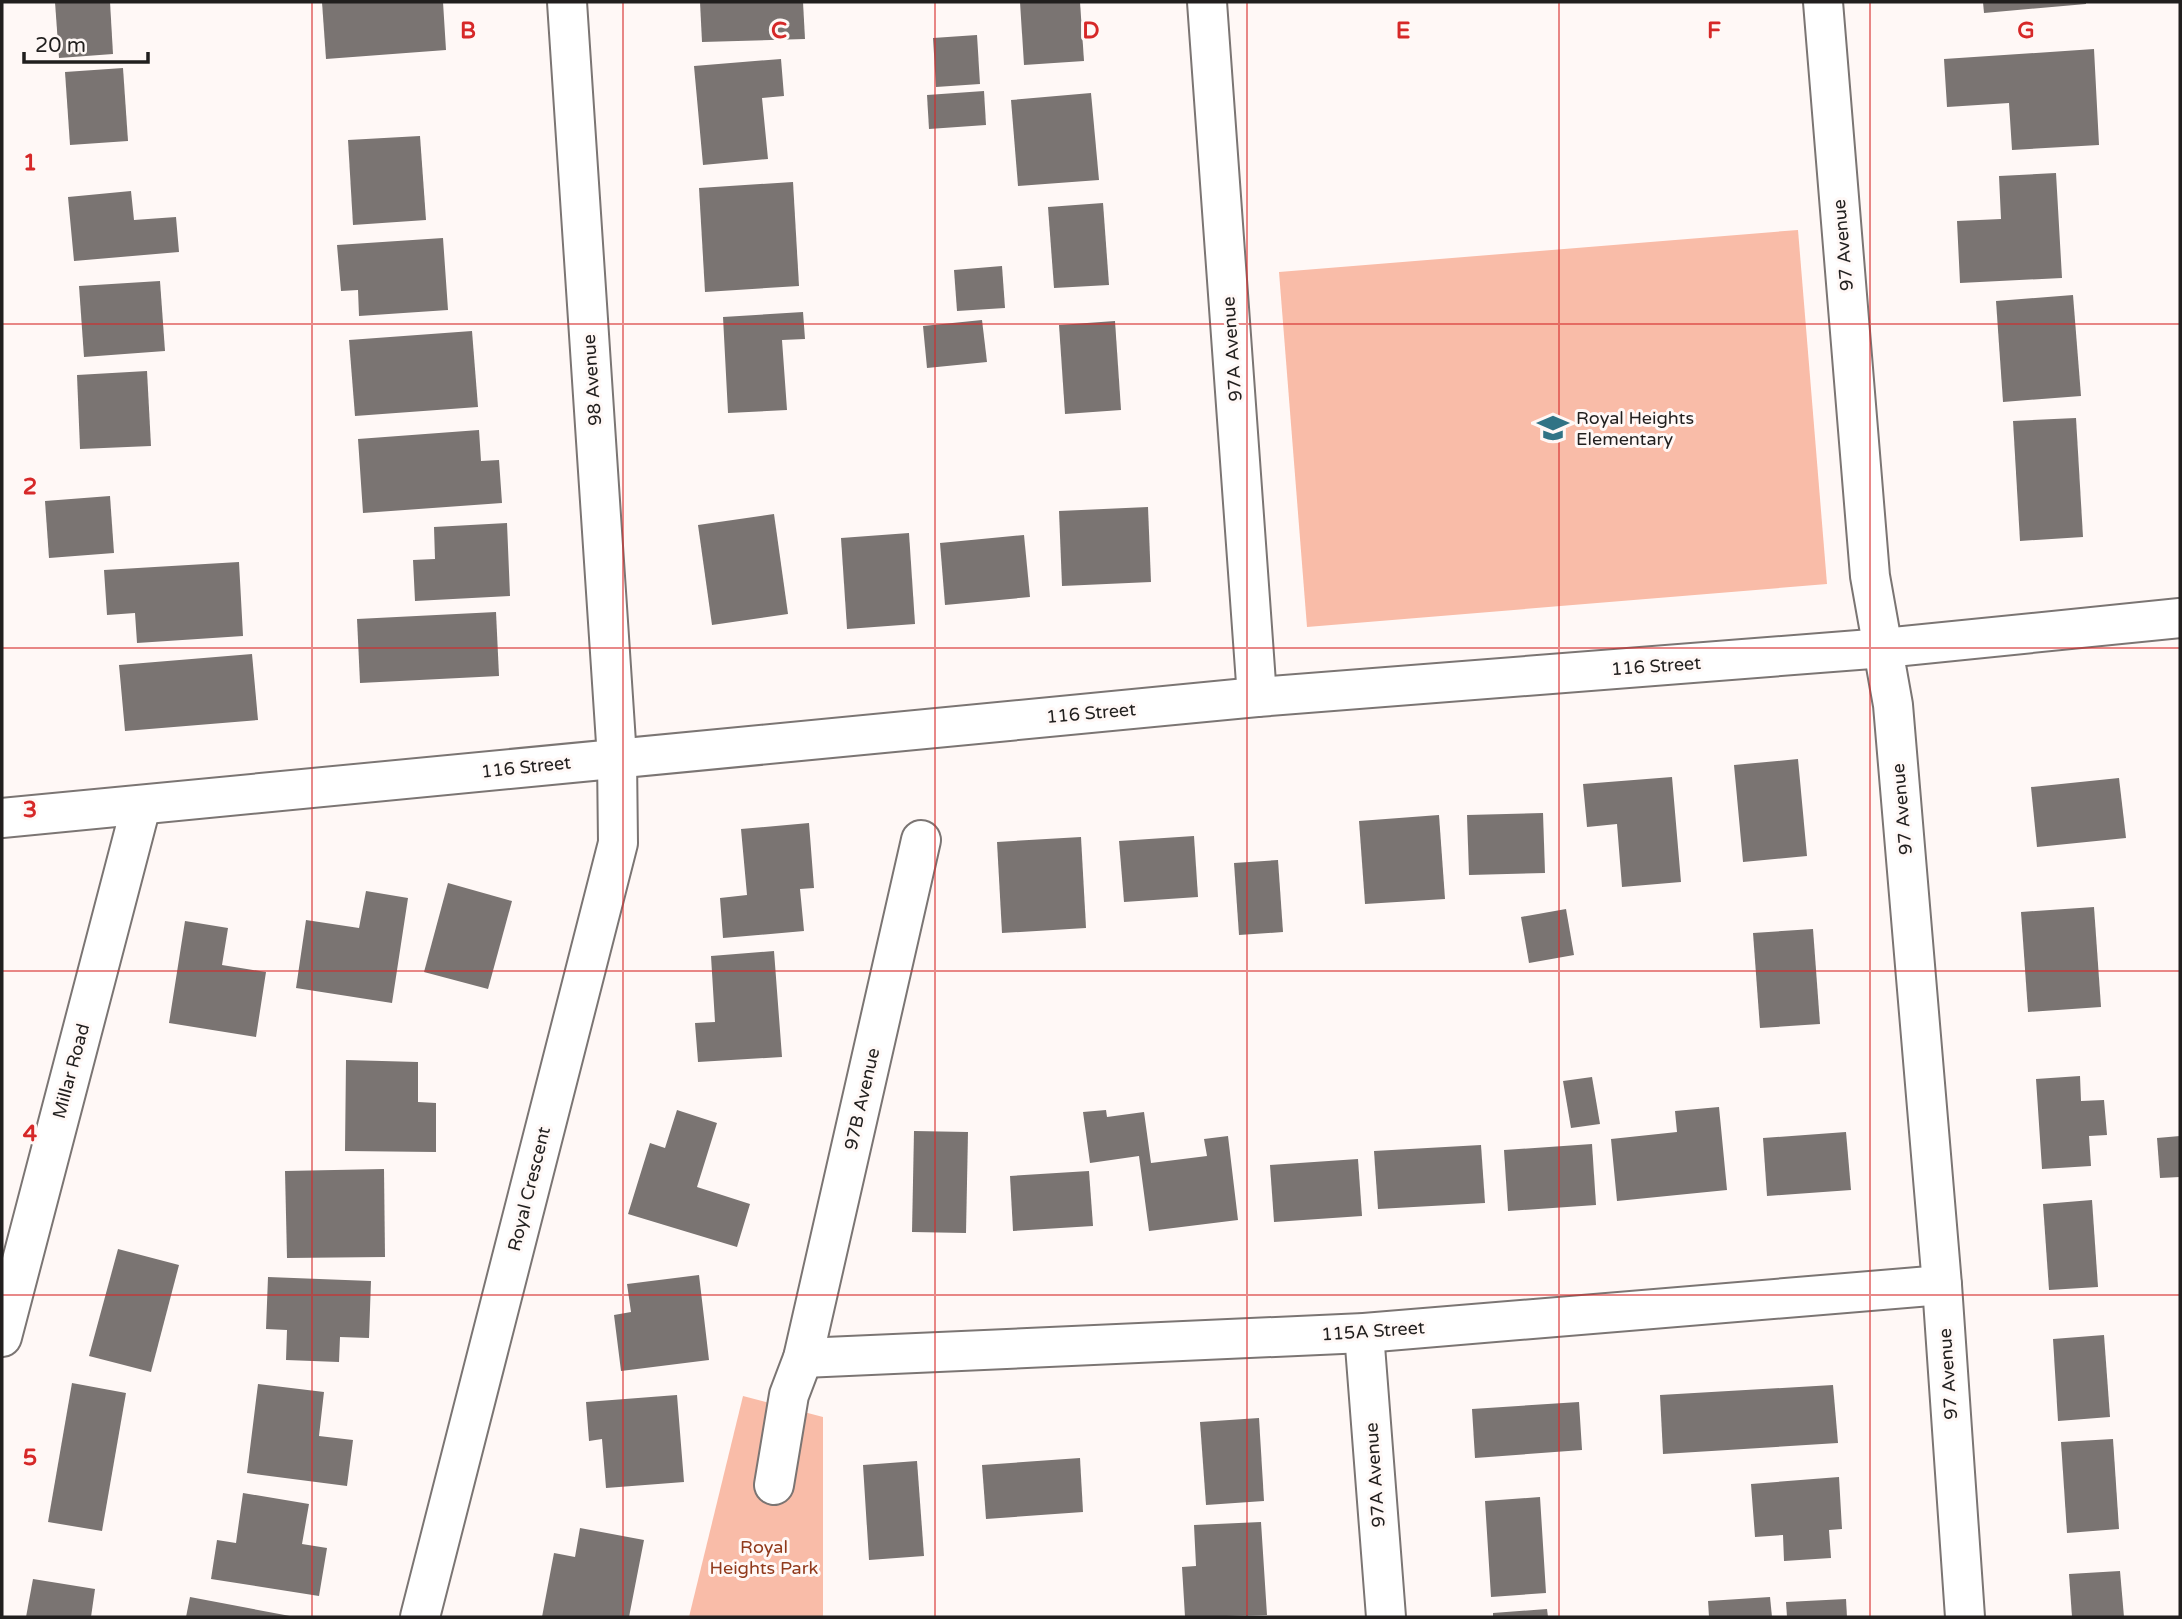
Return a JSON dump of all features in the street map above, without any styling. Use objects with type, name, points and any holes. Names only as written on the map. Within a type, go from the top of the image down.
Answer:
[{"type":"street","name":"98 Avenue","points":[[567,2],[617,758]]},
{"type":"street","name":"97A Avenue","points":[[1207,2],[1257,696]]},
{"type":"street","name":"97 Avenue","points":[[1824,2],[1870,576],[1893,705],[1941,1285],[1965,1617]]},
{"type":"street","name":"116 Street","points":[[2,818],[1257,696],[1884,648],[2180,618]]},
{"type":"street","name":"Royal Crescent","points":[[420,1617],[618,843],[617,758]]},
{"type":"street","name":"Millar Road","points":[[2,1337],[141,806]]},
{"type":"street","name":"97B Avenue","points":[[774,1485],[789,1395],[803,1358],[921,840]]},
{"type":"street","name":"115A Street","points":[[803,1358],[1364,1333],[1941,1285]]},
{"type":"street","name":"97A Avenue","points":[[1364,1333],[1386,1617]]},
{"type":"green space","points":[[1798,230],[1827,584],[1307,627],[1279,272]]},
{"type":"green space","name":"Royal Heights Park","points":[[743,1396],[823,1417],[823,1617],[689,1617]]},
{"type":"building","points":[[55,2],[110,2],[113,54],[59,58]]},
{"type":"building","points":[[322,2],[443,2],[446,50],[326,59]]},
{"type":"building","points":[[700,2],[803,2],[805,39],[702,42]]},
{"type":"building","points":[[1020,2],[1080,2],[1084,61],[1024,65]]},
{"type":"building","points":[[1983,2],[2086,2],[2086,4],[1984,13]]},
{"type":"building","points":[[977,35],[980,84],[936,87],[933,38]]},
{"type":"building","points":[[2094,49],[2099,145],[2012,150],[2009,103],[1947,107],[1944,59]]},
{"type":"building","points":[[781,59],[784,96],[762,98],[768,159],[703,165],[694,66]]},
{"type":"building","points":[[123,68],[128,141],[70,145],[65,72]]},
{"type":"building","points":[[984,91],[986,125],[929,129],[927,95]]},
{"type":"building","points":[[1091,93],[1099,180],[1018,186],[1011,100]]},
{"type":"building","points":[[420,136],[426,220],[353,225],[348,140]]},
{"type":"building","points":[[2056,173],[2062,278],[1960,283],[1957,221],[2001,219],[1999,176]]},
{"type":"building","points":[[793,182],[799,286],[705,292],[699,188]]},
{"type":"building","points":[[131,191],[134,220],[176,217],[179,252],[74,261],[68,197]]},
{"type":"building","points":[[1103,203],[1109,285],[1054,288],[1048,207]]},
{"type":"building","points":[[443,238],[448,310],[359,316],[358,290],[341,291],[337,245]]},
{"type":"building","points":[[1002,266],[1005,308],[957,311],[954,270]]},
{"type":"building","points":[[160,281],[165,351],[84,357],[79,286]]},
{"type":"building","points":[[2073,295],[2081,396],[2003,402],[1996,301]]},
{"type":"building","points":[[803,312],[805,339],[782,340],[787,410],[728,413],[723,317]]},
{"type":"building","points":[[982,320],[987,362],[927,368],[923,326]]},
{"type":"building","points":[[1115,321],[1121,410],[1065,414],[1059,325]]},
{"type":"building","points":[[472,331],[478,407],[355,416],[349,340]]},
{"type":"building","points":[[147,371],[151,446],[80,449],[77,375]]},
{"type":"building","points":[[2076,418],[2083,537],[2020,541],[2013,421]]},
{"type":"building","points":[[479,430],[481,461],[499,460],[502,503],[363,513],[358,439]]},
{"type":"building","points":[[110,496],[114,553],[49,558],[45,501]]},
{"type":"building","points":[[1148,507],[1151,582],[1062,586],[1059,511]]},
{"type":"building","points":[[774,514],[788,614],[712,625],[698,525]]},
{"type":"building","points":[[507,523],[510,596],[415,601],[413,560],[435,559],[434,527]]},
{"type":"building","points":[[909,533],[915,624],[847,629],[841,538]]},
{"type":"building","points":[[1024,535],[1030,597],[945,605],[940,543]]},
{"type":"building","points":[[239,562],[243,636],[137,643],[135,613],[107,615],[104,570]]},
{"type":"building","points":[[496,612],[499,676],[360,683],[357,619]]},
{"type":"building","points":[[252,654],[258,720],[125,731],[119,665]]},
{"type":"building","points":[[1798,759],[1807,856],[1743,862],[1734,765]]},
{"type":"building","points":[[1672,777],[1681,882],[1622,887],[1617,824],[1587,827],[1583,784]]},
{"type":"building","points":[[2119,778],[2126,838],[2037,847],[2031,787]]},
{"type":"building","points":[[1543,813],[1545,873],[1469,875],[1467,815]]},
{"type":"building","points":[[1439,815],[1445,899],[1365,904],[1359,821]]},
{"type":"building","points":[[809,823],[814,888],[800,889],[804,931],[723,938],[720,898],[747,895],[741,829]]},
{"type":"building","points":[[1194,836],[1198,897],[1124,902],[1119,841]]},
{"type":"building","points":[[1081,837],[1086,928],[1002,933],[997,842]]},
{"type":"building","points":[[1278,860],[1283,932],[1239,935],[1234,863]]},
{"type":"building","points":[[448,883],[512,901],[488,989],[424,972]]},
{"type":"building","points":[[366,891],[408,898],[392,1003],[296,988],[306,920],[359,928]]},
{"type":"building","points":[[2094,907],[2101,1007],[2028,1012],[2021,912]]},
{"type":"building","points":[[1566,909],[1574,955],[1529,963],[1521,917]]},
{"type":"building","points":[[185,921],[228,928],[222,965],[266,972],[256,1037],[169,1023]]},
{"type":"building","points":[[1813,929],[1820,1024],[1760,1028],[1753,933]]},
{"type":"building","points":[[774,951],[782,1057],[698,1062],[695,1023],[715,1022],[711,956]]},
{"type":"building","points":[[346,1060],[418,1062],[418,1102],[436,1103],[436,1152],[345,1151]]},
{"type":"building","points":[[2080,1076],[2081,1101],[2104,1100],[2107,1135],[2089,1136],[2091,1166],[2042,1169],[2036,1079]]},
{"type":"building","points":[[1592,1077],[1600,1124],[1571,1128],[1563,1081]]},
{"type":"building","points":[[1719,1107],[1727,1190],[1617,1201],[1611,1139],[1677,1132],[1675,1111]]},
{"type":"building","points":[[677,1110],[717,1123],[697,1187],[750,1204],[737,1247],[628,1214],[650,1143],[665,1148]]},
{"type":"building","points":[[1106,1110],[1107,1117],[1144,1112],[1151,1163],[1207,1156],[1204,1139],[1228,1136],[1238,1220],[1149,1231],[1139,1156],[1090,1163],[1083,1112]]},
{"type":"building","points":[[914,1131],[968,1132],[966,1233],[912,1232]]},
{"type":"building","points":[[1846,1132],[1851,1190],[1767,1196],[1763,1138]]},
{"type":"building","points":[[2180,1136],[2180,1177],[2160,1178],[2157,1138]]},
{"type":"building","points":[[1592,1144],[1596,1205],[1508,1211],[1504,1150]]},
{"type":"building","points":[[1481,1145],[1485,1203],[1378,1209],[1374,1151]]},
{"type":"building","points":[[1358,1159],[1362,1216],[1274,1222],[1270,1165]]},
{"type":"building","points":[[384,1169],[385,1257],[287,1258],[285,1171]]},
{"type":"building","points":[[1089,1171],[1093,1226],[1013,1231],[1010,1176]]},
{"type":"building","points":[[2092,1200],[2098,1287],[2049,1290],[2043,1204]]},
{"type":"building","points":[[118,1249],[179,1265],[151,1372],[89,1356]]},
{"type":"building","points":[[699,1275],[709,1360],[621,1371],[614,1315],[631,1312],[627,1284]]},
{"type":"building","points":[[268,1277],[371,1281],[369,1338],[340,1337],[339,1362],[286,1360],[287,1330],[266,1329]]},
{"type":"building","points":[[2104,1335],[2110,1417],[2058,1421],[2053,1339]]},
{"type":"building","points":[[72,1383],[126,1393],[102,1531],[48,1522]]},
{"type":"building","points":[[258,1384],[324,1392],[319,1436],[353,1440],[347,1486],[247,1473]]},
{"type":"building","points":[[1833,1385],[1838,1443],[1663,1454],[1660,1395]]},
{"type":"building","points":[[677,1395],[684,1482],[606,1488],[602,1439],[589,1441],[586,1402]]},
{"type":"building","points":[[1579,1402],[1582,1450],[1475,1458],[1472,1409]]},
{"type":"building","points":[[1259,1418],[1264,1501],[1206,1505],[1200,1422]]},
{"type":"building","points":[[2113,1439],[2119,1529],[2067,1533],[2061,1442]]},
{"type":"building","points":[[1080,1458],[1083,1512],[986,1519],[982,1465]]},
{"type":"building","points":[[917,1461],[924,1556],[869,1560],[863,1465]]},
{"type":"building","points":[[1839,1477],[1842,1529],[1829,1530],[1831,1558],[1784,1561],[1783,1535],[1755,1537],[1751,1484]]},
{"type":"building","points":[[243,1493],[309,1504],[302,1544],[327,1548],[319,1596],[211,1579],[217,1540],[236,1543]]},
{"type":"building","points":[[1540,1497],[1546,1593],[1491,1597],[1485,1501]]},
{"type":"building","points":[[1261,1522],[1267,1615],[1185,1617],[1182,1567],[1196,1566],[1194,1525]]},
{"type":"building","points":[[580,1528],[644,1540],[629,1617],[542,1617],[554,1553],[575,1557]]},
{"type":"building","points":[[2120,1571],[2124,1617],[2072,1617],[2069,1574]]},
{"type":"building","points":[[33,1579],[95,1589],[91,1617],[26,1617]]},
{"type":"building","points":[[190,1597],[290,1616],[290,1617],[186,1617]]},
{"type":"building","points":[[1770,1597],[1772,1617],[1709,1617],[1708,1601]]},
{"type":"building","points":[[1846,1599],[1847,1617],[1787,1617],[1786,1602]]},
{"type":"building","points":[[1547,1609],[1548,1617],[1493,1617],[1493,1613]]},
{"type":"place","name":"Royal Heights Elementary","points":[[1553,428]]}]
